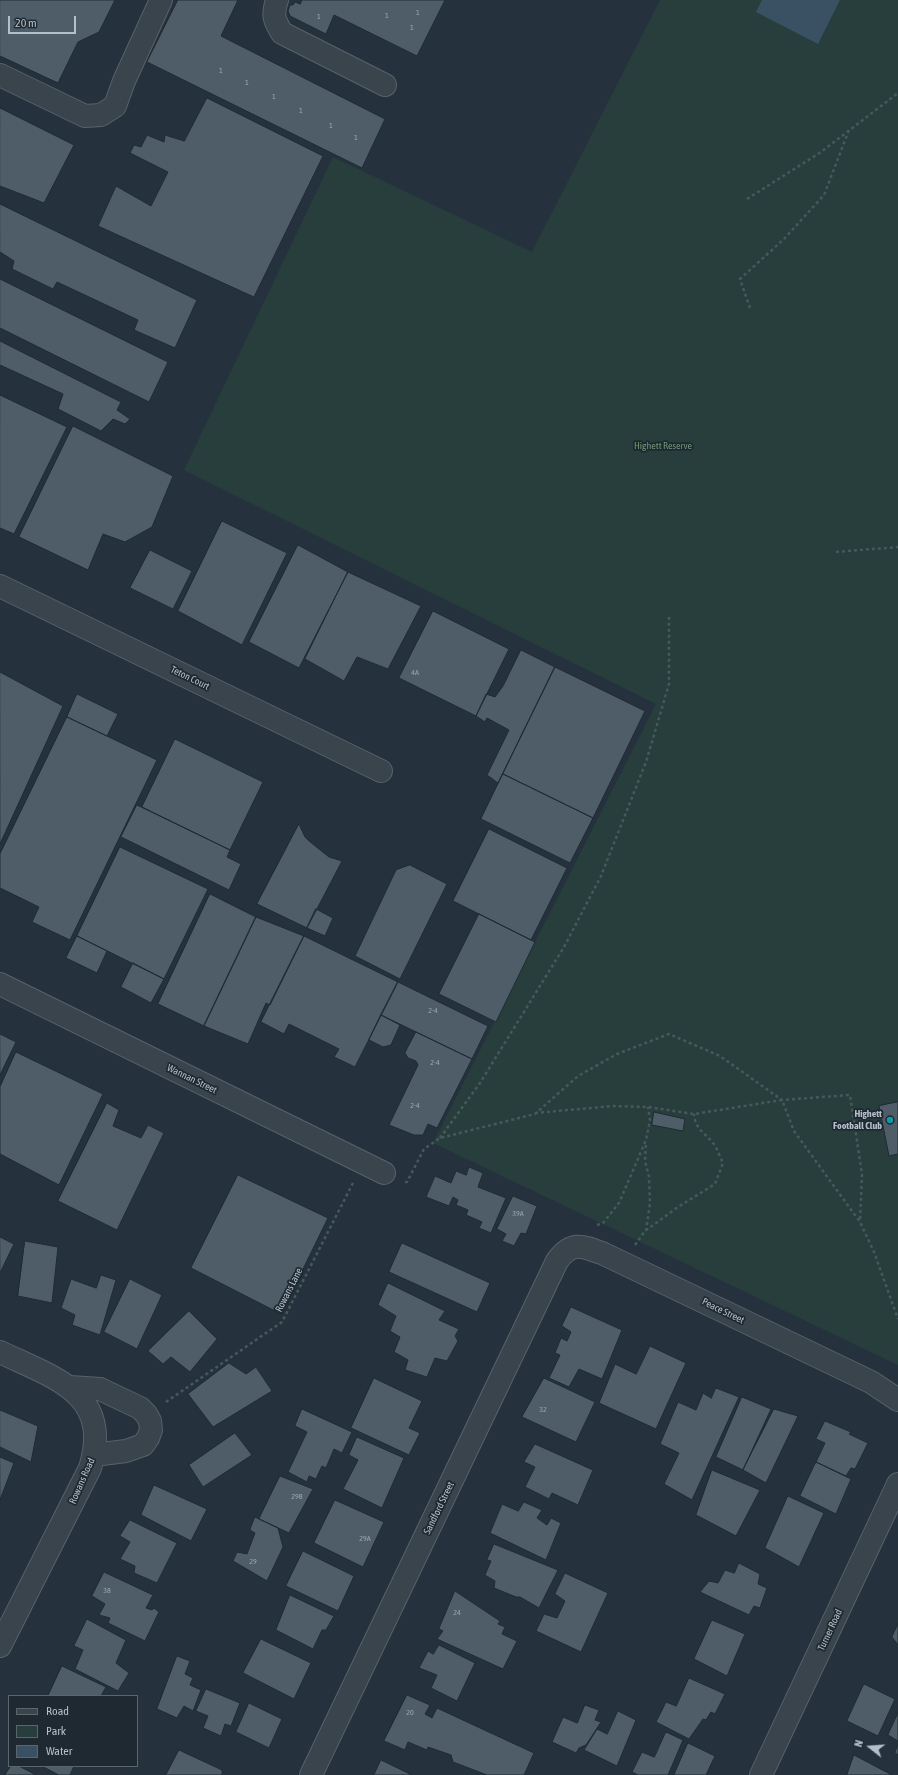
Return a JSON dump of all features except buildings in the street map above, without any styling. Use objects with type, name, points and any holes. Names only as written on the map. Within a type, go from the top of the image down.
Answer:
[{"type":"street","points":[[0,75],[85,116],[102,115],[115,106],[124,81],[161,0]]},
{"type":"street","points":[[277,0],[274,21],[282,33],[385,85]]},
{"type":"street","name":"Teton Court","points":[[0,586],[381,771]]},
{"type":"street","name":"Wannan Street","points":[[0,984],[384,1173]]},
{"type":"street","name":"Peace Street","points":[[573,1246],[587,1247],[604,1254],[871,1382],[898,1400]]},
{"type":"street","name":"Sandford Street","points":[[311,1775],[557,1261],[564,1251],[573,1246]]},
{"type":"street","name":"Rowans Road","points":[[0,1352],[55,1378],[70,1388],[84,1402],[94,1423],[96,1440],[94,1455],[85,1478],[0,1646]]},
{"type":"street","name":"Peace Street","points":[[871,1382],[898,1387]]},
{"type":"street","points":[[70,1388],[100,1389],[140,1408],[150,1421],[149,1434],[143,1445],[126,1452],[94,1455]]},
{"type":"street","name":"Turner Road","points":[[761,1775],[898,1484]]},
{"type":"path","points":[[748,198],[821,152],[898,94]]},
{"type":"path","points":[[750,308],[740,280],[751,268],[784,239],[824,195],[849,130]]},
{"type":"path","points":[[836,552],[898,547]]},
{"type":"path","points":[[424,1149],[440,1138],[480,1083],[564,947],[601,876],[646,762],[669,684],[669,617]]},
{"type":"path","points":[[535,1114],[578,1076],[617,1054],[670,1034],[720,1056],[782,1100],[794,1131],[860,1222],[874,1252],[898,1319]]},
{"type":"path","points":[[440,1138],[535,1114],[613,1106],[648,1107],[694,1114],[782,1100],[850,1095],[862,1174],[860,1222]]},
{"type":"path","points":[[645,1231],[650,1203],[649,1177],[645,1161],[646,1140],[650,1120],[648,1107]]},
{"type":"path","points":[[604,1254],[626,1250],[636,1244],[645,1231],[715,1184],[723,1163],[713,1143],[703,1134],[694,1121],[694,1114]]},
{"type":"path","points":[[597,1225],[603,1223],[619,1203],[646,1140]]},
{"type":"path","name":"Rowans Lane","points":[[166,1402],[282,1322],[353,1183]]},
{"type":"green space","name":"Highett Reserve","points":[[660,0],[898,0],[898,1365],[433,1143],[656,704],[184,470],[333,157],[532,252]]},
{"type":"water","points":[[762,0],[840,0],[818,44],[756,12]]},
{"type":"place","name":"Highett Football Club","points":[[890,1120]]}]
